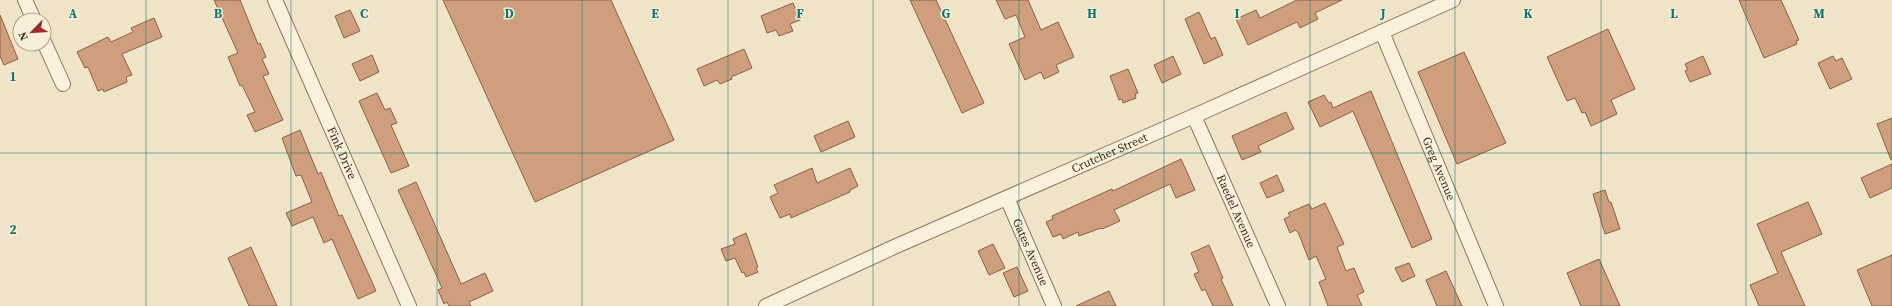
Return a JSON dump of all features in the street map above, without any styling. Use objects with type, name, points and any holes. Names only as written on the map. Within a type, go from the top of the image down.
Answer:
[{"type":"street","points":[[25,0],[30,12]]},
{"type":"street","name":"Fink Drive","points":[[276,0],[409,306]]},
{"type":"street","name":"Crutcher Street","points":[[766,306],[1453,0]]},
{"type":"street","name":"Greg Avenue","points":[[1382,32],[1496,306]]},
{"type":"street","points":[[49,52],[63,84]]},
{"type":"street","name":"Raedel Avenue","points":[[1194,116],[1278,306]]},
{"type":"street","name":"Gates Avenue","points":[[1007,198],[1054,306]]},
{"type":"building","points":[[214,0],[240,0],[258,44],[260,43],[266,57],[262,59],[269,74],[263,76],[283,120],[255,132],[247,115],[255,112],[242,85],[240,86],[228,57],[238,53]]},
{"type":"building","points":[[443,0],[611,0],[674,140],[535,202]]},
{"type":"building","points":[[910,0],[936,0],[984,103],[962,113]]},
{"type":"building","points":[[996,0],[1028,0],[1041,30],[1058,22],[1074,57],[1056,65],[1059,72],[1044,79],[1041,72],[1025,80],[1009,44],[1025,37],[1016,15],[1005,19]]},
{"type":"building","points":[[1297,0],[1342,0],[1315,13],[1318,19],[1300,28],[1297,22],[1248,45],[1236,19],[1256,10],[1260,18]]},
{"type":"building","points":[[1739,0],[1781,0],[1799,40],[1796,41],[1797,44],[1764,58]]},
{"type":"building","points":[[793,3],[800,20],[790,24],[793,31],[779,36],[776,30],[767,33],[761,16]]},
{"type":"building","points":[[350,10],[360,31],[344,38],[335,16]]},
{"type":"building","points":[[1199,12],[1211,39],[1215,37],[1223,55],[1204,64],[1185,19]]},
{"type":"building","points":[[0,15],[12,44],[12,52],[15,52],[18,59],[4,65],[0,56]]},
{"type":"building","points":[[154,18],[162,37],[122,54],[132,75],[126,77],[127,82],[104,92],[103,89],[98,91],[88,67],[85,68],[77,52],[108,37],[111,42],[133,32],[131,28]]},
{"type":"building","points":[[1608,29],[1635,89],[1611,100],[1617,114],[1591,126],[1585,112],[1582,113],[1575,98],[1567,101],[1547,57]]},
{"type":"building","points":[[744,49],[752,68],[731,77],[732,79],[720,84],[717,80],[704,86],[697,69]]},
{"type":"building","points":[[1464,52],[1506,143],[1457,164],[1418,72]]},
{"type":"building","points":[[372,55],[379,72],[360,81],[352,64]]},
{"type":"building","points":[[1173,56],[1181,74],[1162,83],[1154,65]]},
{"type":"building","points":[[1703,56],[1711,74],[1690,82],[1685,71],[1688,70],[1685,64]]},
{"type":"building","points":[[1833,56],[1836,61],[1842,58],[1852,79],[1830,89],[1818,63]]},
{"type":"building","points":[[1128,69],[1138,93],[1135,94],[1136,98],[1123,103],[1122,99],[1119,100],[1110,76]]},
{"type":"building","points":[[1371,91],[1432,239],[1412,248],[1353,111],[1320,127],[1308,102],[1324,95],[1329,103],[1331,102],[1333,108]]},
{"type":"building","points":[[377,93],[385,110],[390,108],[397,123],[391,125],[409,166],[391,173],[359,101]]},
{"type":"building","points":[[1286,112],[1294,129],[1258,146],[1261,152],[1242,160],[1232,136]]},
{"type":"building","points":[[1892,118],[1892,160],[1891,160],[1877,124]]},
{"type":"building","points":[[848,121],[855,137],[821,152],[814,136]]},
{"type":"building","points":[[300,130],[318,174],[321,172],[339,216],[342,215],[376,291],[358,299],[332,239],[324,243],[313,217],[292,226],[286,213],[312,202],[301,175],[296,176],[282,138]]},
{"type":"building","points":[[1181,159],[1195,190],[1176,198],[1170,184],[1114,210],[1120,221],[1102,229],[1101,228],[1079,236],[1078,232],[1063,239],[1061,234],[1053,237],[1046,222],[1053,219],[1052,216],[1112,189],[1113,191]]},
{"type":"building","points":[[1892,164],[1892,188],[1870,198],[1861,178]]},
{"type":"building","points":[[812,168],[817,183],[850,168],[858,186],[850,190],[850,192],[791,218],[790,214],[780,218],[770,197],[778,193],[774,185]]},
{"type":"building","points":[[1277,175],[1284,191],[1267,198],[1260,183]]},
{"type":"building","points":[[416,182],[461,284],[485,273],[493,291],[469,302],[471,306],[449,306],[447,302],[444,304],[438,290],[442,288],[398,190]]},
{"type":"building","points":[[1605,190],[1609,202],[1611,202],[1620,229],[1605,234],[1593,194]]},
{"type":"building","points":[[1808,202],[1822,234],[1781,252],[1805,306],[1759,306],[1750,285],[1778,273],[1757,224]]},
{"type":"building","points":[[1325,203],[1344,244],[1337,247],[1346,271],[1354,268],[1364,292],[1357,295],[1362,306],[1328,306],[1319,282],[1326,279],[1316,256],[1309,260],[1298,232],[1295,230],[1290,233],[1284,219],[1290,216],[1288,213],[1309,204],[1312,209]]},
{"type":"building","points":[[746,233],[758,267],[756,268],[758,272],[746,277],[744,272],[742,273],[735,258],[726,261],[721,249],[735,244],[733,239]]},
{"type":"building","points":[[993,244],[1005,268],[989,275],[978,251]]},
{"type":"building","points":[[1209,245],[1223,278],[1221,279],[1233,306],[1213,306],[1205,289],[1202,291],[1194,274],[1199,272],[1191,253]]},
{"type":"building","points":[[251,247],[277,306],[249,306],[228,258]]},
{"type":"building","points":[[1892,255],[1892,306],[1872,306],[1857,270]]},
{"type":"building","points":[[1599,259],[1620,306],[1581,306],[1567,273]]},
{"type":"building","points":[[1409,263],[1415,276],[1402,282],[1395,268]]},
{"type":"building","points":[[1017,267],[1028,291],[1014,297],[1003,273]]},
{"type":"building","points":[[1446,271],[1462,306],[1437,306],[1426,280]]},
{"type":"building","points":[[1109,291],[1116,306],[1076,306]]}]
